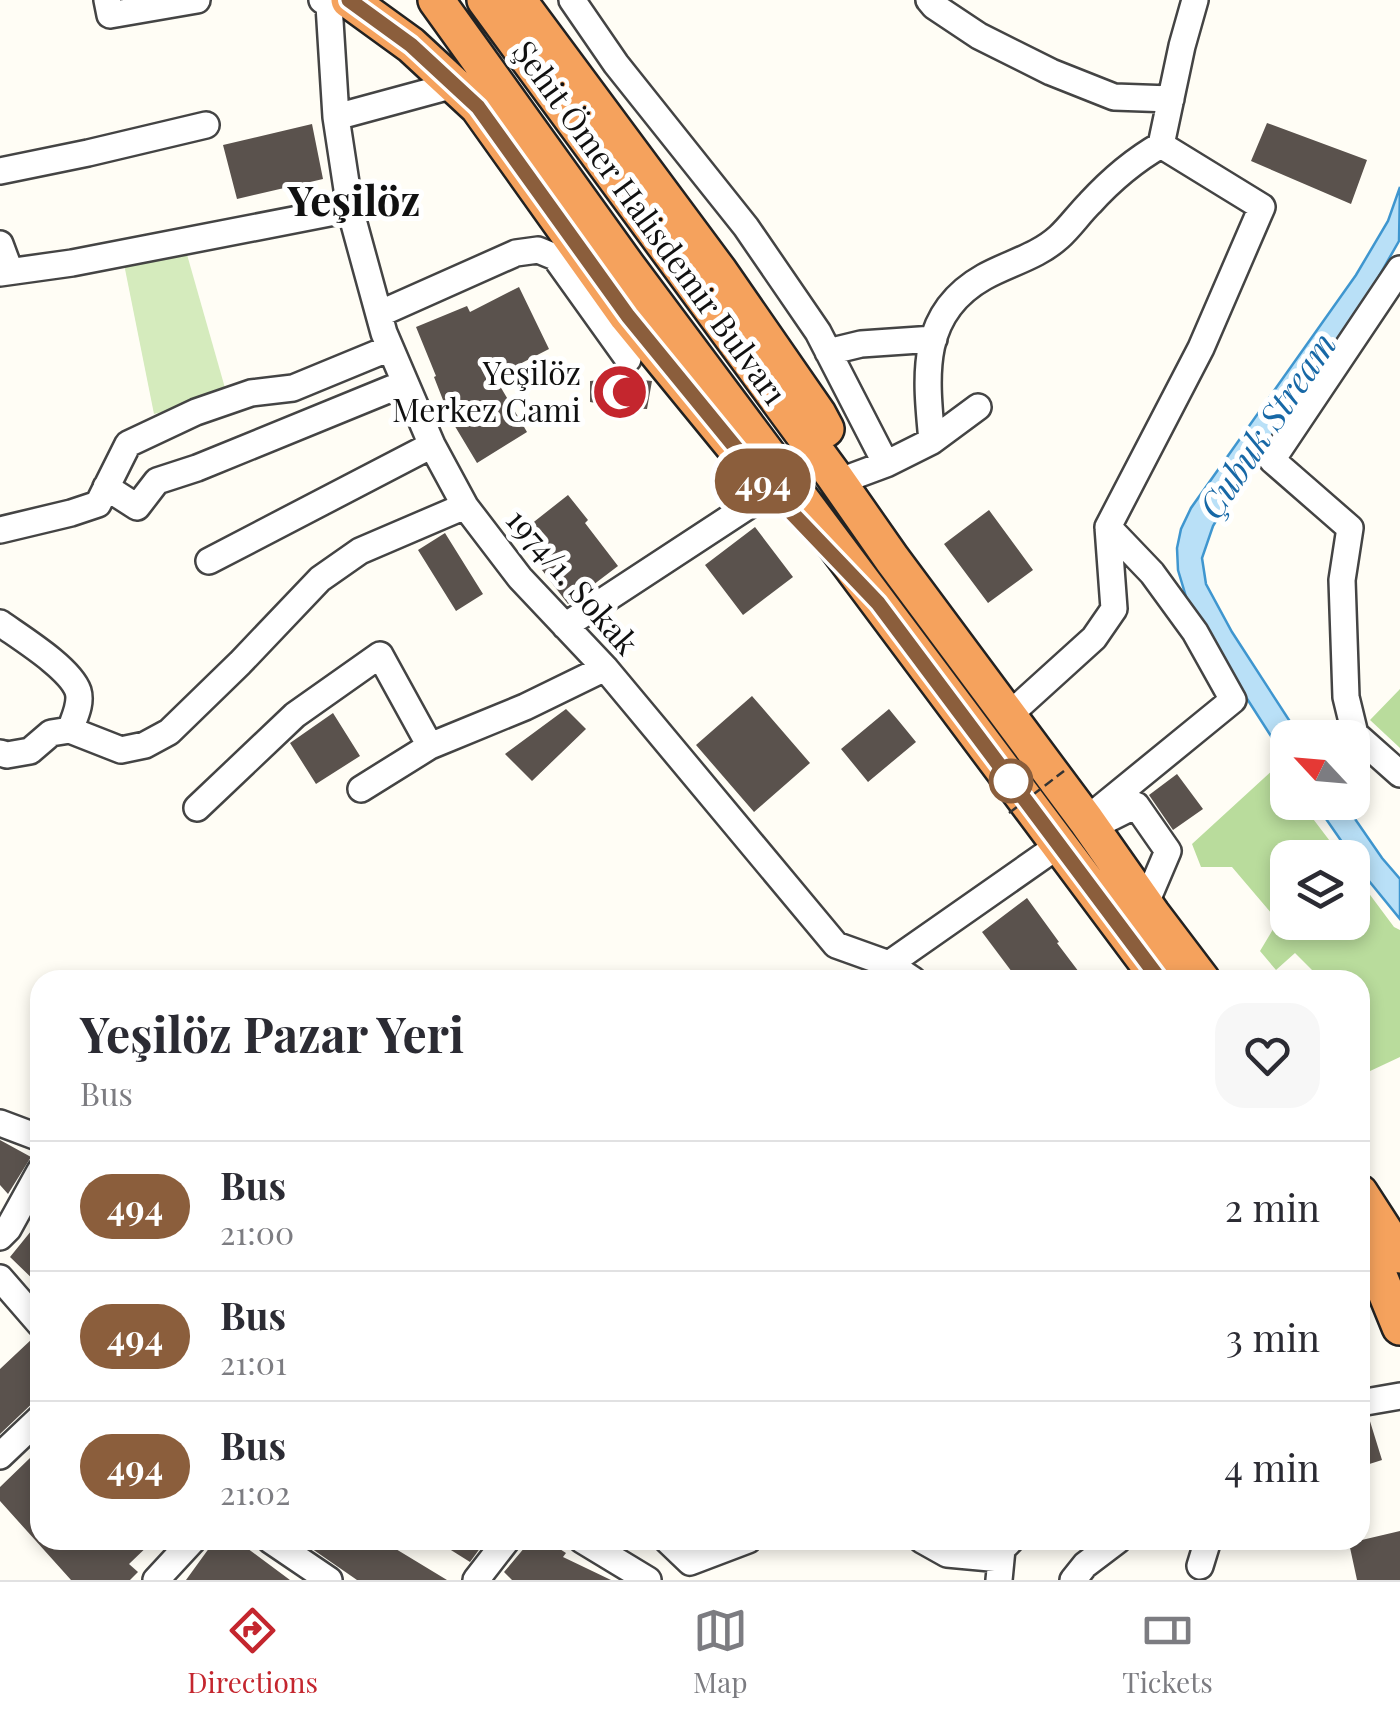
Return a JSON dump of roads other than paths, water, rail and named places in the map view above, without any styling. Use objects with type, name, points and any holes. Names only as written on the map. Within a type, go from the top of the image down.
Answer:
[{"type":"highway","name":"Şehit Ömer Halisdemir Bulvarı","points":[[349,0],[411,45],[478,107],[628,316],[771,491],[878,603]]},
{"type":"highway","name":"Şehit Ömer Halisdemir Bulvarı","points":[[436,0],[1153,970]]},
{"type":"highway","name":"Şehit Ömer Halisdemir Bulvarı","points":[[485,0],[1194,970]]},
{"type":"highway","points":[[518,0],[719,271],[818,414],[892,559]]},
{"type":"highway","points":[[1370,1208],[1400,1255]]},
{"type":"highway","points":[[1370,1265],[1380,1278],[1400,1327]]},
{"type":"street","points":[[107,0],[110,15],[198,0]]},
{"type":"street","name":"1974/1. Sokak","points":[[322,0],[329,6],[336,118],[350,209],[379,314],[432,445],[465,506],[520,578],[604,668],[836,944],[888,964]]},
{"type":"street","points":[[572,0],[616,64],[746,227],[818,332],[886,464]]},
{"type":"street","points":[[929,0],[979,36],[1052,72],[1114,97],[1171,99]]},
{"type":"street","points":[[932,442],[926,388],[928,362],[944,312],[963,290],[1043,250],[1132,162],[1162,145],[1195,0]]},
{"type":"street","points":[[336,118],[454,85]]},
{"type":"street","points":[[0,171],[206,125]]},
{"type":"street","points":[[1008,716],[1094,638],[1114,610],[1108,527],[1201,348],[1262,207],[1162,145]]},
{"type":"street","points":[[0,244],[5,272],[72,263],[350,209]]},
{"type":"street","points":[[379,314],[516,253],[538,250],[555,257],[628,359]]},
{"type":"street","points":[[1400,269],[1272,460],[1350,528],[1342,580],[1346,698],[1355,734],[1400,774]]},
{"type":"street","points":[[828,352],[861,344],[934,339]]},
{"type":"street","points":[[0,530],[98,504],[128,444],[196,412],[251,392],[293,388],[390,348]]},
{"type":"street","points":[[106,488],[137,507],[158,482],[405,383]]},
{"type":"street","points":[[851,477],[932,442],[978,407]]},
{"type":"street","points":[[209,562],[432,445]]},
{"type":"street","points":[[565,626],[771,491]]},
{"type":"street","points":[[0,753],[7,756],[30,750],[52,733],[70,730],[120,750],[145,745],[168,732],[320,579],[360,551],[465,506]]},
{"type":"street","points":[[1088,824],[1233,700],[1195,632],[1152,572],[1108,527]]},
{"type":"street","points":[[0,623],[54,662],[78,688],[80,703],[70,730]]},
{"type":"street","points":[[198,808],[295,715],[380,656],[430,746]]},
{"type":"street","points":[[361,789],[430,746],[604,668]]},
{"type":"street","points":[[1088,824],[1136,804],[1168,851],[1145,905]]},
{"type":"street","points":[[898,970],[888,964],[1059,845]]},
{"type":"street","points":[[0,1123],[30,1134]]},
{"type":"street","points":[[0,1237],[30,1189]]},
{"type":"street","points":[[0,1278],[30,1312]]},
{"type":"street","points":[[1370,1402],[1400,1396]]},
{"type":"street","points":[[0,1456],[30,1428]]},
{"type":"street","points":[[156,1580],[184,1550]]},
{"type":"street","points":[[285,1550],[329,1580]]},
{"type":"street","points":[[476,1580],[500,1550]]},
{"type":"street","points":[[598,1550],[648,1580]]},
{"type":"street","points":[[678,1550],[690,1562],[722,1550]]},
{"type":"street","points":[[940,1550],[1004,1560]]},
{"type":"street","points":[[1073,1580],[1105,1550]]},
{"type":"street","points":[[1200,1566],[1205,1550]]},
{"type":"water","name":"Çubuk Stream","points":[[1400,187],[1399,241],[1374,285],[1235,489],[1213,526],[1202,558],[1206,584],[1289,720],[1270,720],[1270,735],[1190,610],[1178,570],[1181,529],[1191,508],[1356,275],[1388,221]]},
{"type":"water","points":[[1327,820],[1356,820],[1370,840],[1341,840]]},
{"type":"water","points":[[1370,841],[1400,879],[1400,919],[1370,882]]},
{"type":"place","name":"Yeşilöz Merkez Cami","points":[[620,392]]},
{"type":"district","name":"Yeşilöz","points":[[354,201]]}]
